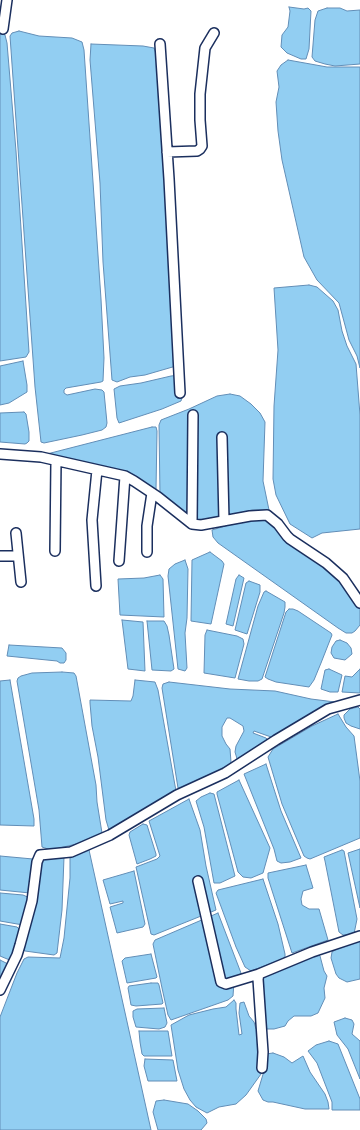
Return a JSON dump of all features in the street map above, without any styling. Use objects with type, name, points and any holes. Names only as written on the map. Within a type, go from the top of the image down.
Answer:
[{"type":"street","points":[[2,29],[7,0]]},
{"type":"street","points":[[167,152],[197,151],[202,146],[199,111],[200,87],[205,48],[214,33]]},
{"type":"street","points":[[160,44],[180,393]]},
{"type":"street","points":[[192,524],[193,415]]},
{"type":"street","points":[[222,437],[224,521]]},
{"type":"street","points":[[0,454],[30,456],[125,476],[152,493],[192,524],[201,526],[267,515],[278,524],[290,539],[326,563],[343,578],[360,603]]},
{"type":"street","points":[[55,551],[56,461]]},
{"type":"street","points":[[96,586],[92,520],[97,470]]},
{"type":"street","points":[[119,561],[125,476]]},
{"type":"street","points":[[147,552],[147,526],[152,493]]},
{"type":"street","points":[[16,533],[20,582]]},
{"type":"street","points":[[0,556],[18,556]]},
{"type":"street","points":[[0,990],[18,950],[32,901],[37,862],[40,856],[72,852],[110,835],[131,824],[177,795],[225,773],[328,709],[360,700]]},
{"type":"street","points":[[198,882],[221,982],[226,984],[259,974],[312,952],[360,936]]},
{"type":"street","points":[[259,974],[258,979],[263,1052],[262,1068]]},
{"type":"water","points":[[289,7],[304,9],[308,8],[311,11],[309,49],[306,59],[301,59],[287,53],[281,47],[282,35],[288,27]]},
{"type":"water","points":[[327,8],[340,8],[347,11],[360,10],[360,64],[335,66],[315,61],[312,57],[315,20],[318,11]]},
{"type":"water","points":[[19,31],[39,36],[72,38],[82,42],[84,50],[101,299],[104,358],[103,381],[66,388],[64,393],[67,395],[95,389],[102,390],[104,392],[107,423],[106,427],[102,430],[44,443],[41,442],[35,387],[10,36],[12,33]]},
{"type":"water","points":[[0,32],[5,35],[7,43],[16,151],[29,352],[26,357],[0,361]]},
{"type":"water","points":[[91,44],[143,46],[154,48],[159,61],[176,366],[145,375],[130,377],[117,382],[112,380],[103,262],[100,183],[90,60]]},
{"type":"water","points":[[288,60],[327,67],[360,67],[360,368],[357,356],[349,340],[339,303],[317,280],[304,257],[282,160],[278,131],[276,102],[279,87],[277,71],[281,65]]},
{"type":"water","points":[[309,285],[317,287],[333,301],[338,310],[342,331],[347,346],[356,364],[360,415],[360,529],[322,533],[312,538],[290,524],[276,495],[273,479],[274,406],[278,350],[274,288]]},
{"type":"water","points":[[23,361],[27,392],[9,403],[0,405],[0,366]]},
{"type":"water","points":[[180,375],[181,401],[119,423],[117,418],[114,389],[120,386]]},
{"type":"water","points":[[230,394],[240,396],[251,404],[260,413],[265,422],[263,481],[269,510],[252,510],[215,519],[194,522],[160,496],[159,425],[161,420],[217,396]]},
{"type":"water","points":[[24,412],[26,414],[29,441],[25,444],[0,442],[0,413]]},
{"type":"water","points":[[156,427],[157,431],[156,490],[141,484],[43,455]]},
{"type":"water","points":[[262,518],[272,521],[335,575],[345,587],[360,608],[360,625],[355,631],[352,633],[346,633],[338,628],[218,543],[213,537],[212,530],[242,521]]},
{"type":"water","points":[[210,552],[224,564],[211,624],[191,621],[192,560]]},
{"type":"water","points":[[185,560],[188,569],[187,618],[185,633],[187,668],[185,671],[178,669],[168,576],[169,569],[175,564]]},
{"type":"water","points":[[160,575],[163,579],[164,617],[120,615],[118,579],[144,578]]},
{"type":"water","points":[[239,575],[244,578],[233,626],[226,624],[236,579]]},
{"type":"water","points":[[249,581],[260,585],[260,592],[247,634],[235,630],[246,583]]},
{"type":"water","points":[[266,591],[285,602],[284,613],[262,679],[258,681],[249,681],[238,679],[258,606],[264,592]]},
{"type":"water","points":[[289,609],[298,611],[332,635],[314,680],[309,687],[276,682],[265,677],[286,612]]},
{"type":"water","points":[[122,620],[143,622],[145,671],[128,669]]},
{"type":"water","points":[[147,621],[164,621],[167,626],[174,669],[171,671],[152,670]]},
{"type":"water","points":[[207,630],[237,636],[243,639],[244,644],[235,678],[204,673],[205,635]]},
{"type":"water","points":[[340,640],[347,643],[351,648],[352,654],[345,660],[334,658],[331,653],[332,647],[336,641]]},
{"type":"water","points":[[9,645],[62,648],[66,653],[66,660],[64,663],[60,663],[57,661],[7,656]]},
{"type":"water","points":[[329,669],[342,675],[338,692],[330,692],[321,689],[325,670]]},
{"type":"water","points":[[360,669],[360,693],[342,692],[345,676],[352,677]]},
{"type":"water","points":[[32,673],[74,673],[76,676],[96,785],[102,833],[89,841],[51,850],[42,847],[39,810],[17,681],[21,676]]},
{"type":"water","points":[[10,680],[34,826],[0,825],[0,681]]},
{"type":"water","points":[[135,680],[155,682],[158,690],[176,791],[114,829],[109,830],[106,820],[98,757],[92,726],[90,700],[131,701]]},
{"type":"water","points":[[169,682],[230,689],[275,691],[311,699],[335,702],[334,704],[274,738],[254,731],[253,733],[268,740],[238,762],[235,752],[236,746],[244,731],[243,726],[230,718],[227,718],[222,727],[222,736],[230,749],[230,767],[181,789],[178,788],[162,688],[163,684]]},
{"type":"water","points":[[358,707],[360,709],[360,729],[346,723],[344,718],[344,715],[350,709]]},
{"type":"water","points":[[338,714],[354,736],[360,781],[360,838],[310,859],[304,856],[282,804],[268,757],[273,749],[312,726]]},
{"type":"water","points":[[266,764],[281,811],[301,858],[290,862],[281,863],[277,861],[274,849],[244,774]]},
{"type":"water","points":[[239,780],[270,848],[263,873],[251,878],[243,877],[238,872],[217,794],[217,792]]},
{"type":"water","points":[[210,793],[214,794],[235,876],[220,883],[214,883],[204,827],[196,801]]},
{"type":"water","points":[[189,799],[200,830],[216,910],[154,935],[151,934],[136,867],[157,859],[160,856],[149,821]]},
{"type":"water","points":[[143,824],[147,825],[156,856],[137,864],[129,835],[130,832]]},
{"type":"water","points":[[86,849],[89,850],[151,1130],[0,1130],[0,1017],[24,959],[28,957],[60,958],[64,938],[70,878],[70,854]]},
{"type":"water","points":[[360,849],[360,908],[348,853]]},
{"type":"water","points":[[342,850],[344,851],[357,919],[354,934],[350,935],[343,935],[339,932],[324,857]]},
{"type":"water","points":[[0,856],[33,859],[36,862],[30,893],[0,890]]},
{"type":"water","points":[[44,857],[64,857],[62,910],[57,953],[54,955],[25,951],[22,949],[40,866]]},
{"type":"water","points":[[306,865],[313,888],[303,891],[301,899],[302,905],[309,909],[319,909],[328,940],[292,953],[268,878],[268,873]]},
{"type":"water","points":[[134,871],[145,924],[143,927],[117,933],[110,907],[123,903],[123,901],[110,904],[103,880]]},
{"type":"water","points":[[263,879],[278,924],[285,957],[251,971],[245,967],[236,947],[216,893],[218,890]]},
{"type":"water","points":[[0,893],[23,895],[30,898],[23,925],[0,921]]},
{"type":"water","points":[[218,913],[241,973],[234,982],[233,996],[228,1000],[171,1020],[168,1015],[153,944],[155,940]]},
{"type":"water","points":[[0,924],[17,927],[20,930],[12,961],[0,956]]},
{"type":"water","points":[[360,940],[360,979],[347,982],[339,978],[336,974],[331,958],[332,952],[338,948]]},
{"type":"water","points":[[151,954],[157,977],[127,983],[122,961],[125,958]]},
{"type":"water","points":[[318,954],[327,976],[324,988],[325,998],[318,1013],[311,1016],[294,1016],[285,1026],[274,1029],[266,1029],[261,976],[269,971]]},
{"type":"water","points":[[0,960],[8,964],[0,987]]},
{"type":"water","points":[[158,983],[163,1003],[136,1006],[131,1005],[128,988],[129,986]]},
{"type":"water","points":[[234,1000],[236,1003],[239,1035],[242,1034],[239,1013],[240,1003],[244,1002],[249,1016],[260,1033],[261,1074],[246,1095],[236,1104],[219,1107],[207,1113],[196,1107],[184,1089],[178,1070],[171,1025],[189,1015],[226,1007]]},
{"type":"water","points":[[164,1008],[167,1023],[165,1027],[159,1029],[136,1027],[133,1011],[137,1009]]},
{"type":"water","points":[[345,1018],[352,1020],[354,1024],[352,1034],[360,1041],[360,1079],[348,1049],[337,1035],[334,1022]]},
{"type":"water","points":[[139,1031],[168,1031],[172,1056],[144,1056],[142,1054]]},
{"type":"water","points":[[329,1041],[338,1044],[360,1099],[360,1110],[332,1110],[332,1102],[317,1063],[308,1051],[316,1045]]},
{"type":"water","points":[[273,1053],[284,1057],[292,1063],[303,1056],[310,1072],[325,1094],[329,1109],[305,1109],[263,1100],[258,1091],[264,1071],[266,1054]]},
{"type":"water","points":[[145,1059],[173,1060],[177,1081],[148,1081],[144,1066]]},
{"type":"water","points":[[164,1100],[188,1104],[206,1119],[207,1123],[201,1130],[158,1130],[153,1112],[156,1101]]}]
